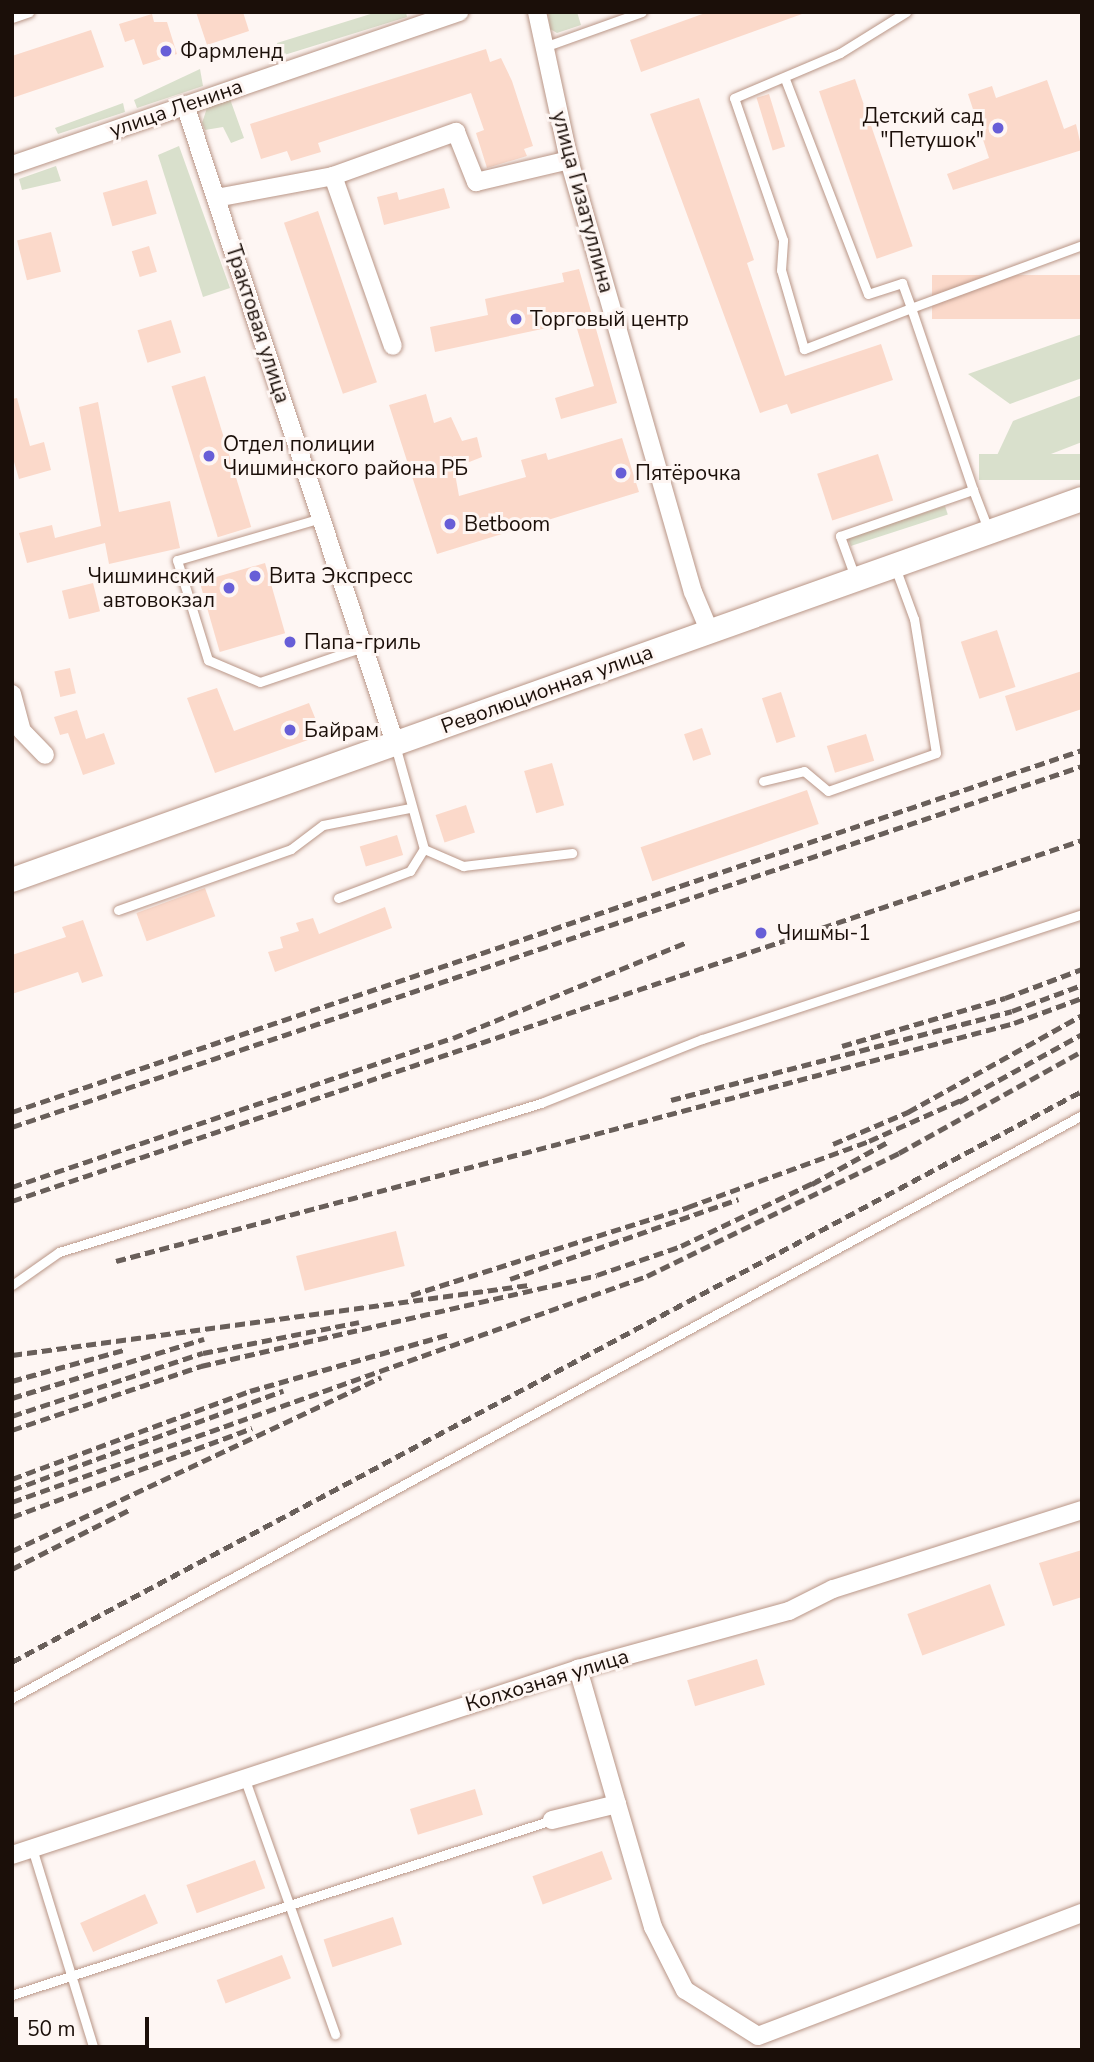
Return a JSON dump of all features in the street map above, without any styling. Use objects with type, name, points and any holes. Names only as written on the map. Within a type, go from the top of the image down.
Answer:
[{"type":"main road","name":"Революционная улица","points":[[12,880],[1082,499]]},
{"type":"street","name":"улица Ленина","points":[[12,165],[460,12]]},
{"type":"street","name":"улица Гизатуллина","points":[[537,12],[569,160],[689,580],[709,630]]},
{"type":"street","name":"Трактовая улица","points":[[185,105],[395,743]]},
{"type":"street","points":[[216,198],[333,176],[456,132],[476,182],[569,160]]},
{"type":"street","points":[[333,176],[394,346]]},
{"type":"street","points":[[12,694],[22,732],[46,755]]},
{"type":"street","name":"Колхозная улица","points":[[12,1855],[578,1669],[789,1611],[833,1588],[1082,1510]]},
{"type":"street","points":[[578,1669],[653,1927],[685,1990],[758,2036],[1082,1913]]},
{"type":"street","points":[[552,1820],[617,1804]]},
{"type":"lane","points":[[12,18],[29,12]]},
{"type":"lane","points":[[544,47],[642,12]]},
{"type":"lane","points":[[906,12],[785,79],[734,97],[783,240],[781,270],[804,349],[1082,245]]},
{"type":"lane","points":[[785,79],[868,294],[902,283],[988,531]]},
{"type":"lane","points":[[855,579],[840,536],[973,490]]},
{"type":"lane","points":[[321,518],[177,560],[208,660],[260,682],[363,647]]},
{"type":"lane","points":[[763,781],[804,771],[828,791],[936,753],[914,619],[894,565]]},
{"type":"lane","points":[[395,743],[408,776],[410,808],[425,849],[463,866],[572,853]]},
{"type":"lane","points":[[118,910],[291,849],[323,825],[410,808]]},
{"type":"lane","points":[[338,898],[410,871],[425,849]]},
{"type":"lane","points":[[12,865],[54,864]]},
{"type":"lane","points":[[12,1285],[58,1252],[528,1107],[702,1039],[1082,914]]},
{"type":"lane","points":[[12,1698],[1082,1115]]},
{"type":"lane","points":[[244,1777],[335,2034]]},
{"type":"lane","points":[[12,1995],[552,1820]]},
{"type":"lane","points":[[32,1848],[69,1976],[94,2050]]},
{"type":"green space","points":[[377,12],[406,12],[407,17],[281,56],[277,43]]},
{"type":"green space","points":[[548,12],[577,12],[581,25],[557,33],[550,29]]},
{"type":"green space","points":[[200,69],[203,86],[137,108],[134,100]]},
{"type":"green space","points":[[230,99],[244,138],[231,143],[223,127],[205,130],[202,123],[207,108]]},
{"type":"green space","points":[[123,103],[125,112],[58,134],[55,128]]},
{"type":"green space","points":[[179,146],[230,288],[203,297],[158,155]]},
{"type":"green space","points":[[56,166],[61,181],[22,190],[19,179]]},
{"type":"green space","points":[[1082,334],[1082,378],[1010,404],[968,374]]},
{"type":"green space","points":[[1082,395],[1082,442],[986,479],[1013,421]]},
{"type":"green space","points":[[979,454],[1082,454],[1082,480],[979,480]]},
{"type":"green space","points":[[945,506],[948,515],[851,546],[848,538]]},
{"type":"building","points":[[196,12],[243,12],[249,31],[207,45]]},
{"type":"building","points":[[708,12],[802,14],[641,72],[630,40]]},
{"type":"building","points":[[152,14],[154,22],[167,22],[177,54],[143,65],[134,39],[125,42],[119,24]]},
{"type":"building","points":[[91,30],[104,67],[12,98],[12,56]]},
{"type":"building","points":[[486,49],[490,62],[501,58],[512,81],[533,146],[524,149],[527,156],[487,168],[476,133],[484,130],[471,93],[318,143],[321,152],[291,161],[287,151],[261,159],[250,124]]},
{"type":"building","points":[[855,79],[913,246],[877,259],[819,91]]},
{"type":"building","points":[[1047,80],[1064,129],[1076,124],[1082,150],[953,190],[947,174],[989,158],[968,94],[992,86],[996,98]]},
{"type":"building","points":[[769,94],[785,147],[773,150],[757,98]]},
{"type":"building","points":[[699,98],[754,260],[747,263],[785,376],[881,344],[893,380],[791,414],[787,404],[760,413],[650,114]]},
{"type":"building","points":[[147,180],[157,214],[112,226],[103,193]]},
{"type":"building","points":[[444,188],[450,208],[384,225],[377,197],[397,192],[399,200]]},
{"type":"building","points":[[318,211],[377,382],[343,394],[284,223]]},
{"type":"building","points":[[51,232],[61,272],[27,280],[17,240]]},
{"type":"building","points":[[149,246],[157,272],[140,277],[132,251]]},
{"type":"building","points":[[579,269],[617,403],[561,419],[555,398],[594,386],[575,322],[435,352],[430,327],[488,315],[485,299],[564,282],[562,273]]},
{"type":"building","points":[[932,275],[1082,275],[1082,319],[932,319]]},
{"type":"building","points":[[171,320],[181,353],[147,363],[138,330]]},
{"type":"building","name":"Отдел полиции Чишминского района РБ","points":[[205,376],[251,527],[218,537],[172,386]]},
{"type":"building","points":[[426,394],[434,423],[451,417],[462,441],[477,437],[482,457],[454,468],[459,496],[526,477],[521,460],[546,453],[548,460],[622,438],[639,492],[437,554],[389,405]]},
{"type":"building","points":[[17,398],[30,446],[44,442],[51,470],[19,479],[12,455],[12,399]]},
{"type":"building","points":[[98,402],[119,512],[170,501],[180,548],[109,564],[105,543],[27,563],[19,533],[52,525],[55,538],[101,526],[79,407]]},
{"type":"building","points":[[878,454],[893,501],[832,520],[817,474]]},
{"type":"building","points":[[265,563],[285,633],[220,652],[200,582]]},
{"type":"building","points":[[93,583],[100,611],[69,619],[62,591]]},
{"type":"building","points":[[997,630],[1016,687],[979,699],[961,642]]},
{"type":"building","points":[[70,668],[76,693],[60,697],[54,672]]},
{"type":"building","points":[[1082,671],[1082,709],[1016,731],[1005,696]]},
{"type":"building","points":[[217,688],[234,731],[309,703],[322,735],[215,773],[187,698]]},
{"type":"building","points":[[781,692],[796,737],[777,743],[762,698]]},
{"type":"building","points":[[77,710],[86,739],[104,733],[115,764],[83,775],[68,733],[60,735],[54,717]]},
{"type":"building","points":[[702,728],[711,754],[693,761],[684,734]]},
{"type":"building","points":[[866,734],[874,761],[835,773],[827,746]]},
{"type":"building","points":[[552,763],[564,805],[536,813],[524,771]]},
{"type":"building","points":[[807,790],[819,824],[652,881],[641,847]]},
{"type":"building","points":[[466,805],[475,833],[445,842],[436,815]]},
{"type":"building","points":[[397,835],[403,855],[366,866],[360,846]]},
{"type":"building","points":[[205,888],[215,916],[147,941],[136,913]]},
{"type":"building","points":[[385,907],[392,928],[275,972],[268,952],[283,948],[280,937],[299,931],[296,923],[313,918],[319,934]]},
{"type":"building","points":[[83,920],[103,976],[82,983],[78,972],[12,994],[12,955],[66,937],[62,927]]},
{"type":"building","points":[[396,1231],[405,1266],[305,1291],[296,1256]]},
{"type":"building","points":[[1082,1550],[1082,1597],[1053,1606],[1039,1563]]},
{"type":"building","points":[[990,1584],[1005,1625],[922,1655],[907,1614]]},
{"type":"building","points":[[757,1659],[765,1685],[695,1706],[687,1680]]},
{"type":"building","points":[[475,1789],[483,1815],[418,1835],[410,1809]]},
{"type":"building","points":[[602,1851],[612,1879],[543,1905],[532,1876]]},
{"type":"building","points":[[255,1860],[265,1888],[197,1913],[186,1885]]},
{"type":"building","points":[[145,1894],[158,1923],[93,1952],[80,1923]]},
{"type":"building","points":[[393,1917],[402,1945],[333,1967],[324,1940]]},
{"type":"building","points":[[282,1955],[291,1978],[226,2003],[217,1980]]},
{"type":"railway","points":[[12,1112],[1082,750]]},
{"type":"railway","points":[[12,1127],[1082,766]]},
{"type":"railway","points":[[12,1201],[1082,840]]},
{"type":"railway","points":[[12,1187],[453,1038],[687,942]]},
{"type":"railway","points":[[842,1046],[1005,998],[1082,969]]},
{"type":"railway","points":[[671,1100],[1012,1011],[1082,985]]},
{"type":"railway","points":[[116,1261],[1014,1023],[1082,998]]},
{"type":"railway","points":[[833,1144],[908,1112],[1082,1015]]},
{"type":"railway","points":[[959,1102],[1082,1034]]},
{"type":"railway","points":[[12,1502],[647,1276],[899,1153],[1082,1051]]},
{"type":"railway","points":[[12,1662],[1082,1091]]},
{"type":"railway","points":[[411,1295],[688,1207],[869,1141],[968,1097]]},
{"type":"railway","points":[[812,1184],[886,1143]]},
{"type":"railway","points":[[12,1430],[201,1366],[597,1275],[681,1246],[819,1180]]},
{"type":"railway","points":[[510,1279],[738,1199]]},
{"type":"railway","points":[[12,1355],[529,1285]]},
{"type":"railway","points":[[12,1416],[203,1353],[359,1322]]},
{"type":"railway","points":[[12,1479],[250,1391],[450,1334]]},
{"type":"railway","points":[[12,1398],[204,1339]]},
{"type":"railway","points":[[12,1381],[127,1349]]},
{"type":"railway","points":[[12,1551],[381,1377]]},
{"type":"railway","points":[[12,1490],[283,1391]]},
{"type":"railway","points":[[12,1517],[252,1428]]},
{"type":"railway","points":[[12,1569],[129,1510]]},
{"type":"place","name":"Фармленд","points":[[166,51]]},
{"type":"place","name":"Детский сад \"Петушок\"","points":[[998,128]]},
{"type":"place","name":"Торговый центр","points":[[516,319]]},
{"type":"place","name":"Отдел полиции Чишминского района РБ","points":[[209,456]]},
{"type":"place","name":"Пятёрочка","points":[[621,473]]},
{"type":"place","name":"Betboom","points":[[450,524]]},
{"type":"place","name":"Вита Экспресс","points":[[255,576]]},
{"type":"place","name":"Чишминский автовокзал","points":[[229,588]]},
{"type":"place","name":"Папа-гриль","points":[[290,642]]},
{"type":"place","name":"Байрам","points":[[290,730]]},
{"type":"place","name":"Чишмы-1","points":[[761,933]]}]
